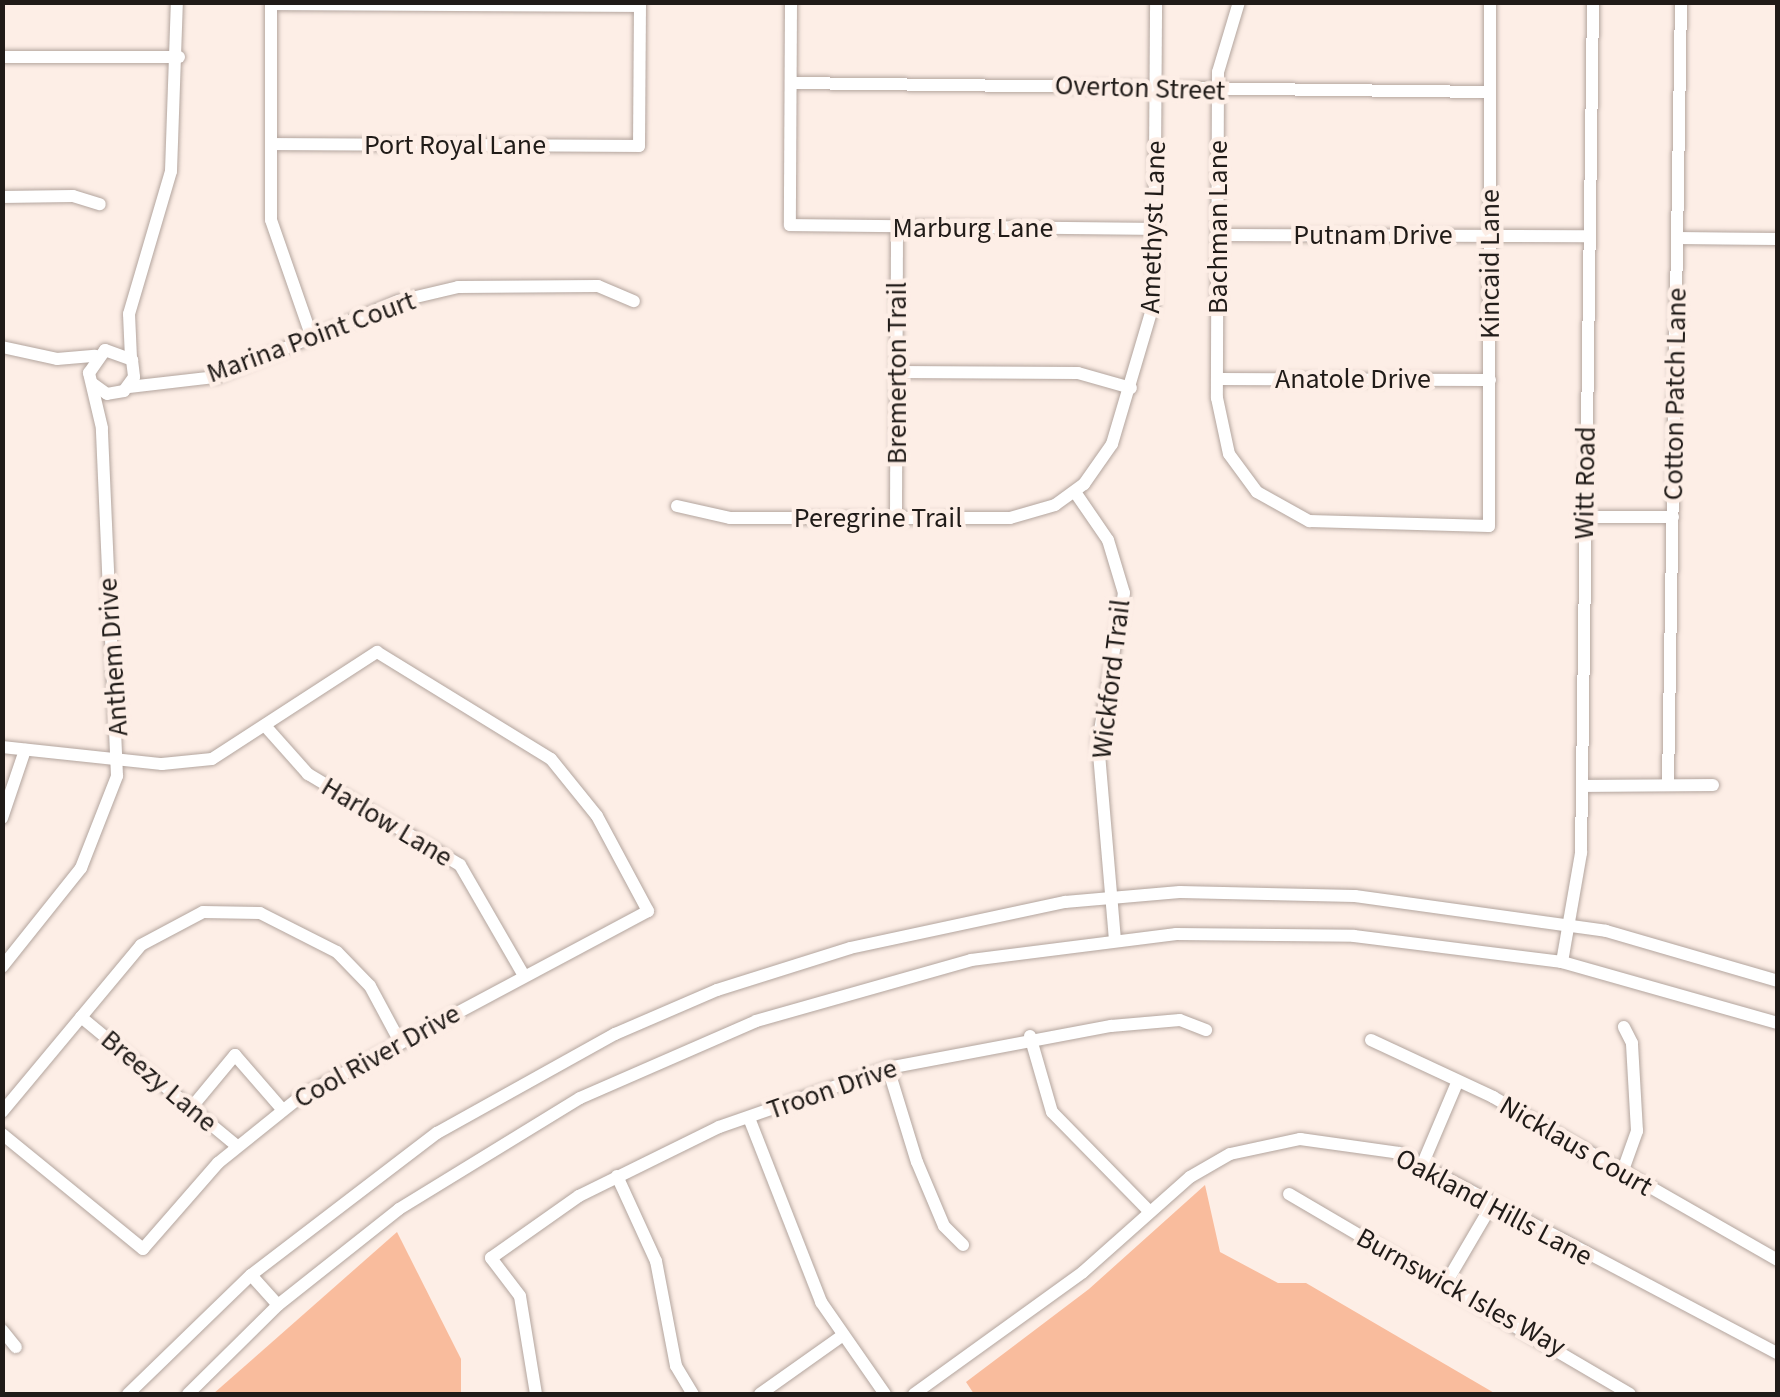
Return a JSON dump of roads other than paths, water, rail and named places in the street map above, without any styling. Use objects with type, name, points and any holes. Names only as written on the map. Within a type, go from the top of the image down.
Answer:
[{"type":"street","points":[[57,359],[107,394],[126,389],[133,363],[129,314],[171,171],[177,2]]},
{"type":"street","points":[[790,84],[791,2]]},
{"type":"street","name":"Amethyst Lane","points":[[1075,492],[1106,456],[1131,388],[1154,302],[1156,2]]},
{"type":"street","name":"Bachman Lane","points":[[1239,2],[1220,47],[1218,91],[1217,379],[1230,454],[1258,492],[1309,521],[1489,526]]},
{"type":"street","name":"Kincaid Lane","points":[[1489,526],[1490,2]]},
{"type":"street","name":"Witt Road","points":[[1562,962],[1581,853],[1592,2]]},
{"type":"street","name":"Cotton Patch Lane","points":[[1668,785],[1681,2]]},
{"type":"street","points":[[312,338],[271,220],[271,3],[640,4]]},
{"type":"street","name":"Port Royal Lane","points":[[271,144],[640,146],[640,4]]},
{"type":"street","points":[[2,57],[178,57]]},
{"type":"street","name":"Overton Street","points":[[790,84],[1156,85],[1218,91],[1490,92]]},
{"type":"street","name":"Marburg Lane","points":[[790,84],[790,225],[1156,229]]},
{"type":"street","points":[[2,196],[73,196],[100,204]]},
{"type":"street","name":"Bremerton Trail","points":[[896,518],[897,228]]},
{"type":"street","name":"Putnam Drive","points":[[1218,235],[1588,236]]},
{"type":"street","points":[[1677,238],[1778,239]]},
{"type":"street","name":"Marina Point Court","points":[[126,389],[216,377],[399,301],[458,287],[598,286],[634,301]]},
{"type":"street","points":[[91,382],[97,354],[129,314]]},
{"type":"street","points":[[2,347],[57,359],[118,350],[164,382]]},
{"type":"street","points":[[896,372],[1078,373],[1131,388]]},
{"type":"street","name":"Anatole Drive","points":[[1217,379],[1490,380]]},
{"type":"street","name":"Anthem Drive","points":[[2,967],[90,854],[119,760],[104,540],[102,433],[91,382]]},
{"type":"street","name":"Anthem Drive","points":[[102,433],[126,389]]},
{"type":"street","name":"Peregrine Trail","points":[[678,506],[730,518],[1021,517],[1075,492]]},
{"type":"street","name":"Wickford Trail","points":[[1075,492],[1108,540],[1124,593],[1098,742],[1115,938]]},
{"type":"street","points":[[1585,517],[1673,517]]},
{"type":"street","name":"Cool River Drive","points":[[2,1134],[143,1250],[236,1145],[282,1109],[648,911],[597,816],[562,769],[514,730],[377,652],[267,728]]},
{"type":"street","points":[[2,747],[119,760],[200,762],[267,728]]},
{"type":"street","name":"Harlow Lane","points":[[267,728],[308,774],[451,857],[524,976]]},
{"type":"street","points":[[2,818],[25,750]]},
{"type":"street","points":[[1582,786],[1713,785]]},
{"type":"street","points":[[128,1394],[252,1274],[437,1133],[615,1034],[717,990],[850,948],[1110,898],[1355,896],[1571,926],[1778,982]]},
{"type":"street","points":[[2,1112],[150,938],[191,915],[226,909],[270,916],[337,952],[370,986],[400,1042]]},
{"type":"street","points":[[188,1394],[278,1305],[486,1152],[675,1053],[916,974],[1115,938],[1354,936],[1562,962],[1778,1022]]},
{"type":"street","name":"Breezy Lane","points":[[81,1017],[236,1145]]},
{"type":"street","name":"Troon Drive","points":[[536,1394],[520,1296],[491,1258],[542,1218],[617,1176],[748,1118],[888,1068],[1030,1036],[1180,1020],[1206,1030]]},
{"type":"street","points":[[1622,1173],[1637,1131],[1632,1043],[1624,1026]]},
{"type":"street","points":[[1030,1036],[1052,1112],[1149,1212]]},
{"type":"street","name":"Nicklaus Court","points":[[1371,1040],[1777,1259]]},
{"type":"street","points":[[191,1108],[235,1055],[282,1109]]},
{"type":"street","points":[[888,1068],[917,1162],[944,1226],[963,1245]]},
{"type":"street","points":[[1423,1164],[1457,1083]]},
{"type":"street","points":[[748,1118],[842,1336],[886,1394]]},
{"type":"street","name":"Oakland Hills Lane","points":[[914,1394],[1083,1272],[1149,1212],[1216,1162],[1267,1143],[1348,1140],[1423,1164],[1778,1354]]},
{"type":"street","points":[[617,1176],[656,1260],[676,1366],[693,1394]]},
{"type":"street","name":"Burnswick Isles Way","points":[[1288,1194],[1630,1394]]},
{"type":"street","points":[[1446,1283],[1493,1203]]},
{"type":"street","points":[[252,1274],[278,1305]]},
{"type":"street","points":[[2,1330],[16,1347]]},
{"type":"street","points":[[760,1394],[842,1336]]}]
